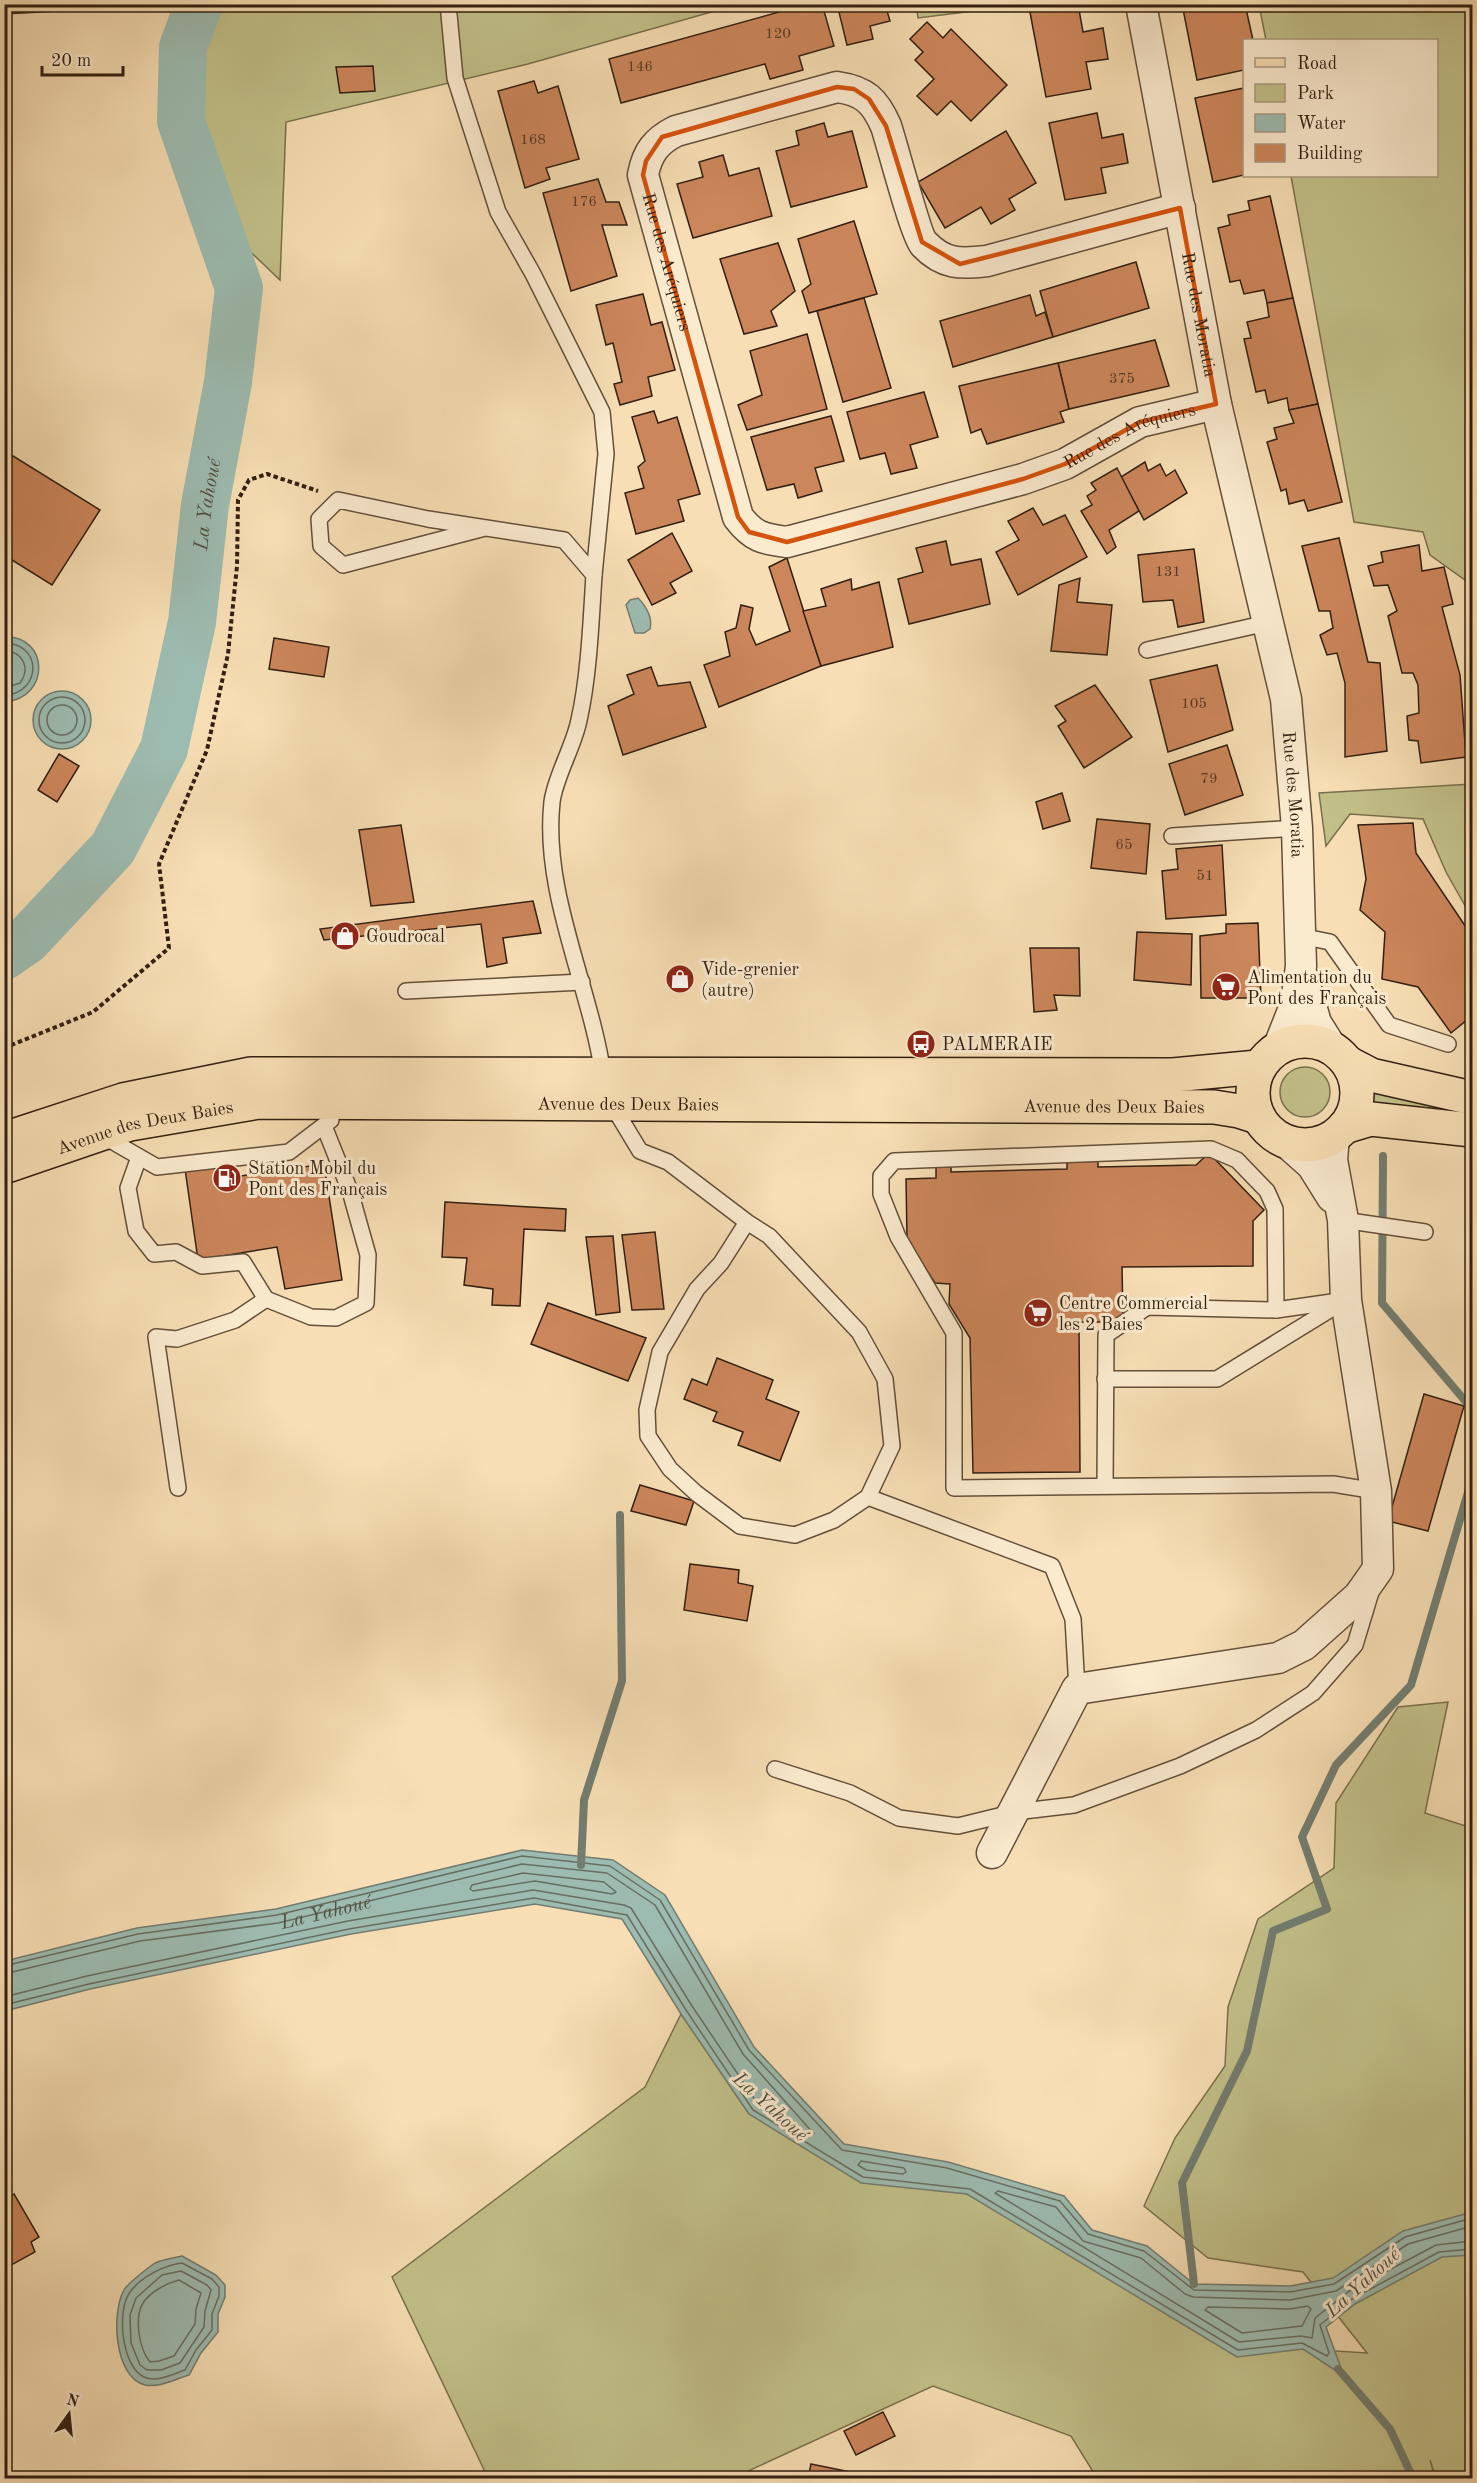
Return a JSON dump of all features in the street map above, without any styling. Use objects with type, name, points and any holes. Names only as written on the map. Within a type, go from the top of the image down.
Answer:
[{"type":"main road","points":[[1473,1098],[1371,1075],[1314,1041],[1296,1041],[1269,1057],[1253,1084],[1252,1101],[1258,1117],[1274,1136],[1300,1145],[1315,1144],[1371,1119],[1473,1130]]},
{"type":"main road","points":[[1339,1132],[1356,1105],[1357,1091],[1355,1076],[1340,1055]]},
{"type":"main road","name":"Avenue des Deux Baies","points":[[4,1139],[123,1100],[251,1074],[1173,1075],[1269,1057]]},
{"type":"main road","name":"Avenue des Deux Baies","points":[[4,1167],[130,1124],[258,1102],[1214,1107],[1258,1117]]},
{"type":"street","name":"Rue des Moratia","points":[[1142,4],[1216,404],[1286,699],[1297,828],[1301,966],[1296,1003],[1269,1057]]},
{"type":"street","name":"Rue des Aréquiers","points":[[1180,208],[987,261],[960,264],[938,256],[922,242],[886,126],[879,111],[869,99],[854,89],[837,87],[676,131],[662,137],[646,161],[644,175],[738,518],[749,532],[766,540],[787,542],[1023,479],[1065,464],[1140,422],[1216,404]]},
{"type":"street","name":"Rue des Moratia","points":[[1301,966],[1316,1023],[1340,1055]]},
{"type":"street","points":[[992,1853],[1077,1689],[1278,1658],[1304,1645],[1359,1596],[1378,1569],[1376,1491],[1346,1300],[1342,1215],[1332,1160],[1339,1132]]},
{"type":"street","points":[[1285,1141],[1312,1165],[1342,1215]]},
{"type":"lane","points":[[448,4],[455,78],[498,212],[533,274],[602,412],[606,454],[591,624],[579,721],[552,801],[552,865],[603,1074]]},
{"type":"lane","points":[[485,528],[343,565],[321,546],[320,519],[338,500],[428,519],[564,540],[594,575]]},
{"type":"lane","points":[[1147,650],[1268,623]]},
{"type":"lane","points":[[1172,836],[1297,828]]},
{"type":"lane","points":[[1300,936],[1330,942],[1389,1025],[1448,1044]]},
{"type":"lane","points":[[406,992],[582,982]]},
{"type":"lane","points":[[100,1134],[157,1167],[289,1152],[353,1103]]},
{"type":"lane","points":[[615,1104],[617,1113],[640,1151],[668,1162],[747,1222],[770,1236],[859,1332],[885,1378],[892,1446],[868,1497],[834,1520],[795,1535],[740,1526],[670,1469],[648,1436],[647,1410],[660,1352],[697,1289],[722,1263],[747,1222]]},
{"type":"lane","points":[[139,1157],[128,1188],[135,1231],[154,1254],[176,1252],[202,1266],[243,1262],[266,1299],[311,1317],[336,1318],[366,1303],[368,1255],[350,1191],[324,1126]]},
{"type":"lane","points":[[1276,1310],[1275,1209],[1267,1191],[1237,1160],[1211,1149],[894,1161],[881,1176],[881,1194],[898,1237],[954,1333],[954,1488],[1333,1484],[1376,1491]]},
{"type":"lane","points":[[1342,1215],[1374,1224],[1425,1232]]},
{"type":"lane","points":[[178,1488],[156,1337],[177,1339],[235,1320],[266,1299]]},
{"type":"lane","points":[[1105,1486],[1106,1335],[1146,1306],[1276,1310],[1346,1300]]},
{"type":"lane","points":[[1105,1379],[1217,1379],[1346,1300]]},
{"type":"lane","points":[[868,1497],[1052,1566],[1073,1619],[1077,1689]]},
{"type":"lane","points":[[775,1768],[850,1793],[899,1818],[958,1826],[1015,1812],[1074,1805],[1180,1766],[1256,1730],[1313,1693],[1355,1645],[1378,1569]]},
{"type":"path","points":[[4,1048],[93,1012],[169,948],[159,864],[207,750],[228,654],[237,566],[238,500],[249,480],[267,474],[303,485],[338,500]]},
{"type":"highlighted area","points":[[837,87],[854,89],[869,99],[886,126],[922,242],[960,264],[1180,208],[1216,404],[1140,422],[1065,464],[1023,479],[787,542],[749,532],[738,517],[643,175],[646,161],[662,137]]},
{"type":"green space","points":[[916,4],[1023,4],[1023,5],[918,18]]},
{"type":"green space","points":[[212,5],[736,5],[528,64],[286,122],[280,280],[237,239],[193,116],[203,32]]},
{"type":"green space","points":[[1259,5],[1472,5],[1472,585],[1430,555],[1423,532],[1354,522],[1291,177],[1438,177],[1438,39],[1266,39]]},
{"type":"green space","points":[[1472,784],[1472,918],[1446,872],[1423,819],[1350,814],[1326,846],[1319,793]]},
{"type":"green space","points":[[1305,1067],[1314,1069],[1325,1078],[1330,1092],[1328,1101],[1319,1112],[1305,1117],[1296,1115],[1285,1106],[1280,1092],[1282,1083],[1291,1072]]},
{"type":"green space","points":[[1368,1087],[1463,1102],[1451,1116],[1363,1107]]},
{"type":"green space","points":[[1448,1702],[1425,1813],[1472,1828],[1472,2478],[1436,2478],[1430,2460],[1435,2478],[1097,2478],[1071,2436],[933,2386],[733,2478],[488,2478],[392,2277],[645,2087],[681,2014],[749,2114],[967,2194],[1303,2349],[1367,2353],[1303,2272],[1208,2258],[1144,2206],[1175,2138],[1225,2066],[1228,2007],[1258,1919],[1334,1868],[1336,1803],[1398,1707]]},
{"type":"water","points":[[638,598],[646,608],[651,621],[650,629],[644,633],[635,633],[626,605],[630,600]]},
{"type":"water","points":[[5,637],[19,639],[30,646],[36,655],[39,667],[37,679],[31,689],[20,698],[5,702]]},
{"type":"water","points":[[62,691],[73,693],[86,704],[91,720],[89,731],[78,744],[62,749],[51,747],[38,736],[33,720],[35,709],[46,696]]},
{"type":"water","points":[[522,1850],[613,1860],[665,1895],[754,2047],[844,2144],[948,2162],[1064,2196],[1092,2230],[1147,2246],[1194,2284],[1290,2286],[1333,2278],[1403,2231],[1472,2212],[1472,2255],[1442,2257],[1355,2304],[1326,2327],[1344,2376],[1303,2349],[1237,2357],[967,2194],[861,2183],[749,2114],[681,2014],[622,1919],[535,1904],[351,1934],[90,1989],[5,2011],[5,1961],[137,1928],[276,1909]]},
{"type":"water","points":[[182,2256],[216,2275],[225,2285],[225,2297],[218,2314],[218,2332],[201,2353],[189,2375],[162,2384],[145,2385],[135,2380],[121,2357],[117,2328],[120,2300],[126,2287],[152,2265],[161,2260]]},
{"type":"building","points":[[4,4],[113,4],[113,8],[4,14]]},
{"type":"building","points":[[334,4],[385,4],[385,6],[334,9]]},
{"type":"building","points":[[808,4],[822,4],[834,46],[799,56],[803,70],[770,79],[765,64],[621,103],[609,59]]},
{"type":"building","points":[[837,4],[885,4],[890,21],[870,26],[873,39],[847,45]]},
{"type":"building","points":[[1045,4],[1078,4],[1083,32],[1103,28],[1108,59],[1086,62],[1091,89],[1046,97],[1029,7]]},
{"type":"building","points":[[1182,4],[1245,4],[1253,39],[1243,39],[1243,70],[1197,80]]},
{"type":"building","points":[[927,22],[943,38],[951,29],[1007,85],[971,121],[951,101],[937,115],[917,96],[934,79],[915,60],[923,52],[910,39]]},
{"type":"building","points":[[373,66],[375,91],[340,93],[336,67]]},
{"type":"building","points":[[534,81],[538,93],[558,86],[579,159],[546,168],[550,179],[525,188],[498,91]]},
{"type":"building","points":[[1243,88],[1243,175],[1213,182],[1195,98]]},
{"type":"building","points":[[1097,113],[1102,138],[1123,134],[1128,163],[1101,168],[1106,193],[1065,200],[1049,123]]},
{"type":"building","points":[[824,123],[828,137],[852,131],[867,187],[791,207],[776,151],[799,145],[796,131]]},
{"type":"building","points":[[1006,131],[1036,183],[1009,199],[1015,210],[991,224],[981,207],[945,228],[918,182]]},
{"type":"building","points":[[723,155],[729,176],[759,168],[772,216],[693,238],[677,184],[703,177],[699,162]]},
{"type":"building","points":[[598,179],[606,202],[619,202],[627,225],[602,225],[617,276],[571,291],[543,193]]},
{"type":"building","points":[[1270,196],[1293,298],[1267,303],[1264,290],[1244,294],[1240,280],[1230,282],[1218,228],[1230,225],[1228,215],[1250,210],[1248,201]]},
{"type":"building","points":[[854,221],[877,294],[809,313],[802,291],[811,284],[798,239]]},
{"type":"building","points":[[778,243],[795,291],[771,311],[777,326],[744,334],[720,259]]},
{"type":"building","points":[[1136,262],[1149,308],[1053,337],[1040,291]]},
{"type":"building","points":[[643,294],[651,325],[662,322],[675,370],[648,377],[652,396],[620,405],[614,384],[622,382],[613,343],[606,345],[596,305]]},
{"type":"building","points":[[1030,295],[1036,316],[1045,312],[1053,337],[953,367],[940,321]]},
{"type":"building","points":[[864,298],[891,388],[843,402],[817,311]]},
{"type":"building","points":[[1293,298],[1318,404],[1289,410],[1287,398],[1268,403],[1265,390],[1256,392],[1244,339],[1251,338],[1247,322],[1269,317],[1267,303]]},
{"type":"building","points":[[807,334],[827,409],[747,430],[738,405],[762,395],[750,351]]},
{"type":"building","points":[[1155,340],[1169,386],[1069,409],[1058,363]]},
{"type":"building","points":[[1058,363],[1069,409],[1060,412],[1064,422],[987,444],[981,429],[971,433],[959,386]]},
{"type":"building","points":[[924,392],[938,437],[910,445],[917,468],[891,474],[885,453],[860,459],[847,412]]},
{"type":"building","points":[[1318,404],[1342,502],[1308,511],[1304,500],[1289,504],[1286,489],[1281,491],[1267,442],[1277,439],[1274,428],[1294,423],[1289,410]]},
{"type":"building","points":[[654,411],[658,423],[677,417],[700,494],[678,500],[684,521],[636,534],[625,493],[644,488],[638,467],[645,461],[632,417]]},
{"type":"building","points":[[831,416],[844,461],[815,468],[822,491],[798,498],[794,484],[767,490],[751,437]]},
{"type":"building","points":[[13,456],[100,510],[52,585],[4,555],[4,468]]},
{"type":"building","points":[[1145,462],[1148,471],[1160,464],[1166,476],[1175,470],[1187,493],[1144,520],[1121,477]]},
{"type":"building","points":[[1117,468],[1139,511],[1109,530],[1116,547],[1107,554],[1081,511],[1092,505],[1087,496],[1096,490],[1091,483]]},
{"type":"building","points":[[1033,508],[1043,525],[1065,515],[1087,557],[1018,595],[996,552],[1019,540],[1008,521]]},
{"type":"building","points":[[672,533],[692,571],[670,583],[676,593],[652,605],[628,560]]},
{"type":"building","points":[[1339,538],[1368,662],[1380,663],[1387,751],[1345,757],[1345,683],[1337,653],[1327,655],[1320,635],[1333,628],[1330,611],[1319,611],[1302,546]]},
{"type":"building","points":[[946,541],[951,565],[981,559],[990,604],[909,624],[898,579],[923,572],[916,548]]},
{"type":"building","points":[[1419,545],[1422,571],[1444,567],[1453,604],[1442,607],[1460,675],[1466,757],[1421,763],[1418,741],[1409,740],[1407,716],[1419,713],[1418,685],[1413,673],[1402,673],[1388,616],[1397,611],[1388,585],[1374,586],[1368,566],[1383,562],[1381,552]]},
{"type":"building","points":[[1194,549],[1204,622],[1178,627],[1173,600],[1143,602],[1138,555]]},
{"type":"building","points":[[787,558],[821,666],[719,707],[704,665],[730,656],[725,632],[736,628],[741,605],[753,608],[749,629],[756,645],[790,631],[769,567]]},
{"type":"building","points":[[1080,578],[1077,602],[1112,605],[1107,655],[1051,651],[1059,585]]},
{"type":"building","points":[[851,579],[852,590],[879,582],[893,647],[821,666],[803,611],[826,606],[821,589]]},
{"type":"building","points":[[274,638],[329,647],[324,677],[269,669]]},
{"type":"building","points":[[1217,665],[1233,730],[1168,752],[1150,680]]},
{"type":"building","points":[[651,667],[658,686],[690,682],[706,727],[623,755],[608,706],[634,694],[627,675]]},
{"type":"building","points":[[1095,685],[1132,737],[1084,768],[1058,726],[1066,721],[1055,706]]},
{"type":"building","points":[[1227,745],[1243,795],[1185,815],[1169,764]]},
{"type":"building","points":[[59,754],[79,766],[57,802],[38,790]]},
{"type":"building","points":[[1062,793],[1070,821],[1043,829],[1036,802]]},
{"type":"building","points":[[1097,819],[1150,824],[1146,874],[1091,868]]},
{"type":"building","points":[[1413,823],[1416,853],[1472,936],[1472,1029],[1467,1020],[1451,1033],[1418,987],[1382,979],[1385,932],[1360,910],[1366,879],[1358,825]]},
{"type":"building","points":[[401,825],[414,902],[371,906],[359,830]]},
{"type":"building","points":[[1222,845],[1226,915],[1166,919],[1162,871],[1178,869],[1176,849]]},
{"type":"building","name":"Goudrocal","points":[[533,901],[541,933],[503,938],[507,963],[487,967],[481,924],[324,940],[320,929]]},
{"type":"building","points":[[1258,923],[1261,998],[1201,998],[1200,936],[1226,933],[1226,924]]},
{"type":"building","points":[[1137,932],[1192,934],[1191,985],[1134,980]]},
{"type":"building","points":[[1030,948],[1079,948],[1080,996],[1054,995],[1057,1010],[1034,1012]]},
{"type":"building","name":"Centre Commercial les 2 Baies","points":[[1209,1153],[1264,1210],[1253,1221],[1253,1266],[1122,1267],[1123,1322],[1079,1322],[1080,1472],[973,1473],[970,1338],[949,1304],[950,1284],[935,1283],[907,1239],[906,1179],[936,1178],[936,1167],[951,1167],[951,1172],[1067,1169],[1067,1161],[1098,1160],[1098,1167],[1196,1165]]},
{"type":"building","points":[[226,1164],[227,1178],[324,1164],[342,1280],[285,1289],[277,1247],[198,1260],[185,1169]]},
{"type":"building","points":[[445,1202],[566,1209],[565,1231],[524,1229],[520,1306],[492,1305],[493,1289],[464,1285],[467,1258],[442,1257]]},
{"type":"building","points":[[655,1232],[664,1309],[632,1310],[622,1235]]},
{"type":"building","points":[[613,1236],[620,1312],[596,1315],[586,1237]]},
{"type":"building","points":[[548,1303],[646,1338],[628,1381],[531,1344]]},
{"type":"building","points":[[717,1358],[773,1380],[766,1399],[799,1412],[780,1461],[738,1445],[743,1432],[713,1421],[717,1412],[684,1399],[692,1379],[707,1385]]},
{"type":"building","points":[[1424,1394],[1464,1406],[1428,1531],[1388,1521]]},
{"type":"building","points":[[640,1485],[694,1501],[686,1525],[631,1511]]},
{"type":"building","points":[[690,1564],[739,1570],[738,1583],[753,1586],[747,1621],[684,1610]]},
{"type":"building","points":[[14,2194],[39,2237],[31,2242],[35,2252],[4,2269],[4,2198]]},
{"type":"building","points":[[883,2412],[895,2436],[856,2455],[844,2431]]},
{"type":"building","points":[[811,2464],[880,2478],[808,2478]]},
{"type":"waterway","name":"La Yahoué","points":[[4,956],[27,940],[113,848],[164,749],[192,622],[205,505],[228,382],[239,288],[181,121],[183,47],[199,4]]},
{"type":"waterway","points":[[1383,1156],[1382,1303],[1472,1409]]},
{"type":"waterway","points":[[1194,2284],[1182,2183],[1247,2051],[1273,1931],[1327,1909],[1302,1837],[1336,1765],[1411,1685],[1472,1479]]},
{"type":"waterway","points":[[581,1865],[584,1800],[622,1681],[620,1515]]},
{"type":"waterway","points":[[1338,2369],[1390,2429],[1413,2478]]},
{"type":"place","name":"Goudrocal","points":[[345,936]]},
{"type":"place","name":"Vide-grenier (autre)","points":[[680,979]]},
{"type":"place","name":"Alimentation du Pont des Français","points":[[1226,987]]},
{"type":"place","name":"PALMERAIE","points":[[921,1044]]},
{"type":"place","name":"Station Mobil du Pont des Français","points":[[227,1178]]},
{"type":"place","name":"Centre Commercial les 2 Baies","points":[[1038,1313]]}]
